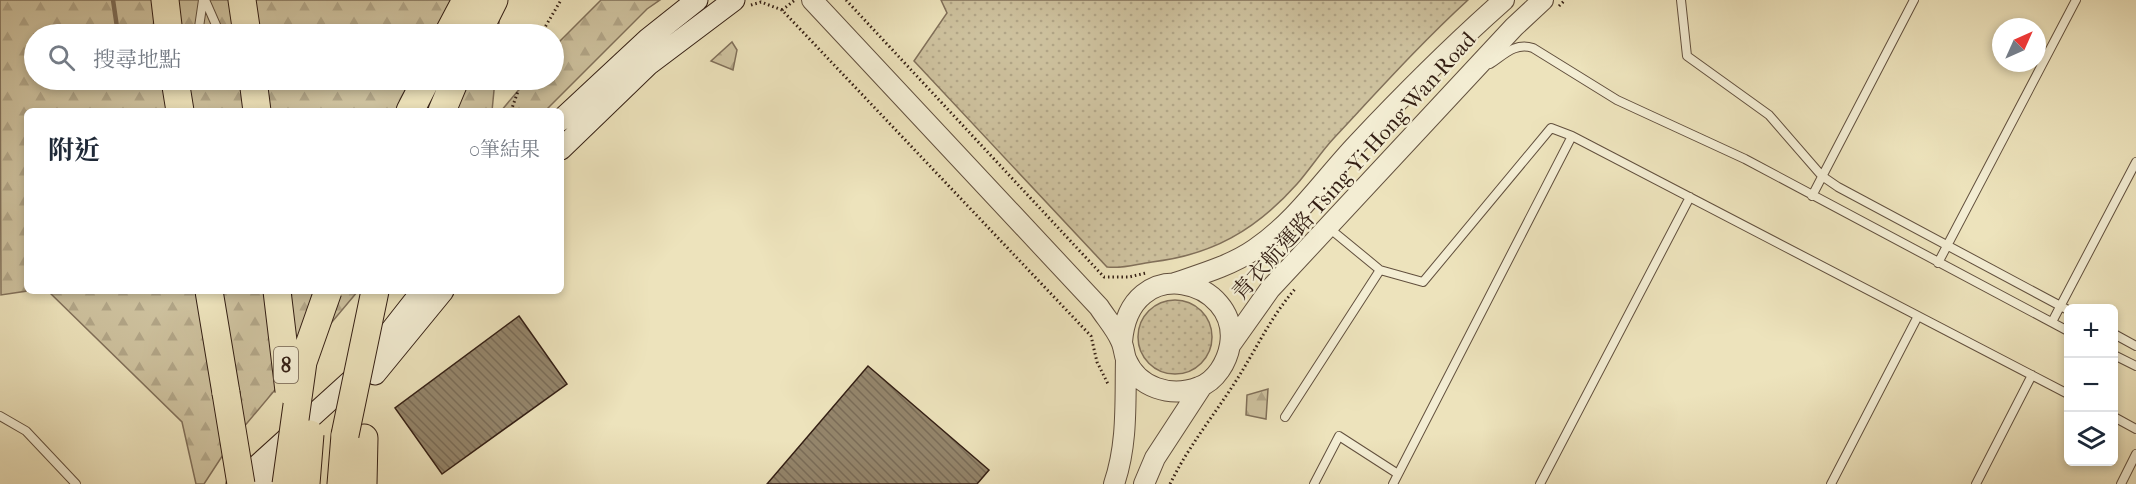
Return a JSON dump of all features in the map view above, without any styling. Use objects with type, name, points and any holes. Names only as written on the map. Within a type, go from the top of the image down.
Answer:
[{"type":"highway","points":[[165,0],[168,24]]},
{"type":"highway","points":[[242,0],[246,24]]},
{"type":"highway","points":[[453,24],[466,0]]},
{"type":"highway","points":[[482,24],[494,0]]},
{"type":"highway","points":[[412,108],[421,90]]},
{"type":"highway","points":[[443,108],[451,90]]},
{"type":"highway","points":[[209,294],[239,484]]},
{"type":"highway","name":"8","points":[[278,294],[300,484]]},
{"type":"highway","points":[[286,484],[303,362],[327,294]]},
{"type":"highway","points":[[306,484],[316,369],[333,294]]},
{"type":"highway","points":[[341,484],[345,435],[374,294]]},
{"type":"highway","points":[[363,484],[364,438],[375,294]]},
{"type":"main road","points":[[564,117],[648,39],[697,0]]},
{"type":"main road","points":[[564,146],[648,64],[734,0]]},
{"type":"main road","points":[[239,484],[353,379],[420,294]]},
{"type":"main road","points":[[259,484],[374,375],[440,294]]},
{"type":"street","points":[[812,0],[1099,307],[1136,374],[1150,386],[1176,392],[1202,386]]},
{"type":"street","name":"青衣航運路 Tsing Yi Hong Wan Road","points":[[1175,283],[1225,265],[1253,251],[1273,235],[1295,216],[1355,146],[1413,86],[1504,0]]},
{"type":"street","name":"青衣航運路 Tsing Yi Hong Wan Road","points":[[1231,344],[1254,309],[1514,27],[1550,4]]},
{"type":"street","points":[[1114,484],[1123,458],[1126,432],[1123,324],[1130,307],[1142,295],[1158,286],[1175,283],[1193,286],[1210,294],[1222,308],[1229,325],[1231,344],[1226,361],[1216,375],[1202,386],[1155,458],[1144,484]]},
{"type":"street","points":[[1099,307],[1130,307]]},
{"type":"lane","points":[[200,24],[204,0]]},
{"type":"lane","points":[[204,0],[215,24]]},
{"type":"lane","points":[[1681,0],[1688,56],[1769,116],[1822,176],[1838,187],[2064,307]]},
{"type":"lane","points":[[1812,196],[1914,0]]},
{"type":"lane","points":[[1938,263],[2076,0]]},
{"type":"lane","points":[[1470,74],[1509,50],[1524,45],[1533,48],[1617,100],[1744,159],[2064,329]]},
{"type":"lane","points":[[1328,227],[1380,270],[1423,282],[1551,128],[1572,136],[2064,392]]},
{"type":"lane","points":[[1394,484],[1572,136]]},
{"type":"lane","points":[[2067,304],[2136,162]]},
{"type":"lane","points":[[1540,484],[1690,197]]},
{"type":"lane","points":[[1285,417],[1380,270]]},
{"type":"lane","points":[[2052,322],[2064,309]]},
{"type":"lane","points":[[1831,484],[1918,316]]},
{"type":"lane","points":[[2118,336],[2136,346]]},
{"type":"lane","points":[[2118,357],[2136,366]]},
{"type":"lane","points":[[1976,484],[2032,375]]},
{"type":"lane","points":[[0,416],[26,431],[76,484]]},
{"type":"lane","points":[[2118,419],[2136,429]]},
{"type":"lane","points":[[1314,484],[1339,436],[1398,474]]},
{"type":"lane","points":[[2121,484],[2136,454]]},
{"type":"path","points":[[546,24],[561,0]]},
{"type":"path","points":[[795,0],[782,10],[1091,336],[1097,362],[1108,383],[1109,395]]},
{"type":"path","points":[[846,0],[1104,277],[1129,277],[1152,272]]},
{"type":"path","points":[[1550,4],[1565,0]]},
{"type":"path","points":[[512,108],[518,90]]},
{"type":"path","points":[[1170,484],[1184,455],[1234,384],[1258,340],[1298,285]]},
{"type":"green space","points":[[0,0],[501,0],[499,24],[24,24],[24,90],[494,90],[492,108],[24,108],[24,291],[1,295]]},
{"type":"green space","points":[[601,0],[660,0],[647,9],[548,108],[504,108],[519,90],[564,90],[564,37]]},
{"type":"green space","points":[[941,0],[1468,0],[1433,33],[1329,143],[1297,184],[1249,227],[1232,238],[1174,259],[1124,267],[1107,267],[914,61],[947,13]]},
{"type":"green space","points":[[732,42],[737,50],[733,70],[711,61]]},
{"type":"green space","points":[[51,294],[355,294],[232,441],[204,484],[196,484],[182,422]]},
{"type":"green space","points":[[1175,300],[1196,306],[1206,316],[1212,337],[1206,358],[1196,368],[1175,374],[1154,368],[1144,358],[1138,337],[1144,316],[1154,306]]},
{"type":"green space","points":[[1268,389],[1266,419],[1246,415],[1247,395]]},
{"type":"building","points":[[519,316],[567,384],[442,474],[395,408]]},
{"type":"building","points":[[868,366],[989,470],[977,484],[767,484]]},
{"type":"waterway","points":[[113,0],[117,24]]}]
